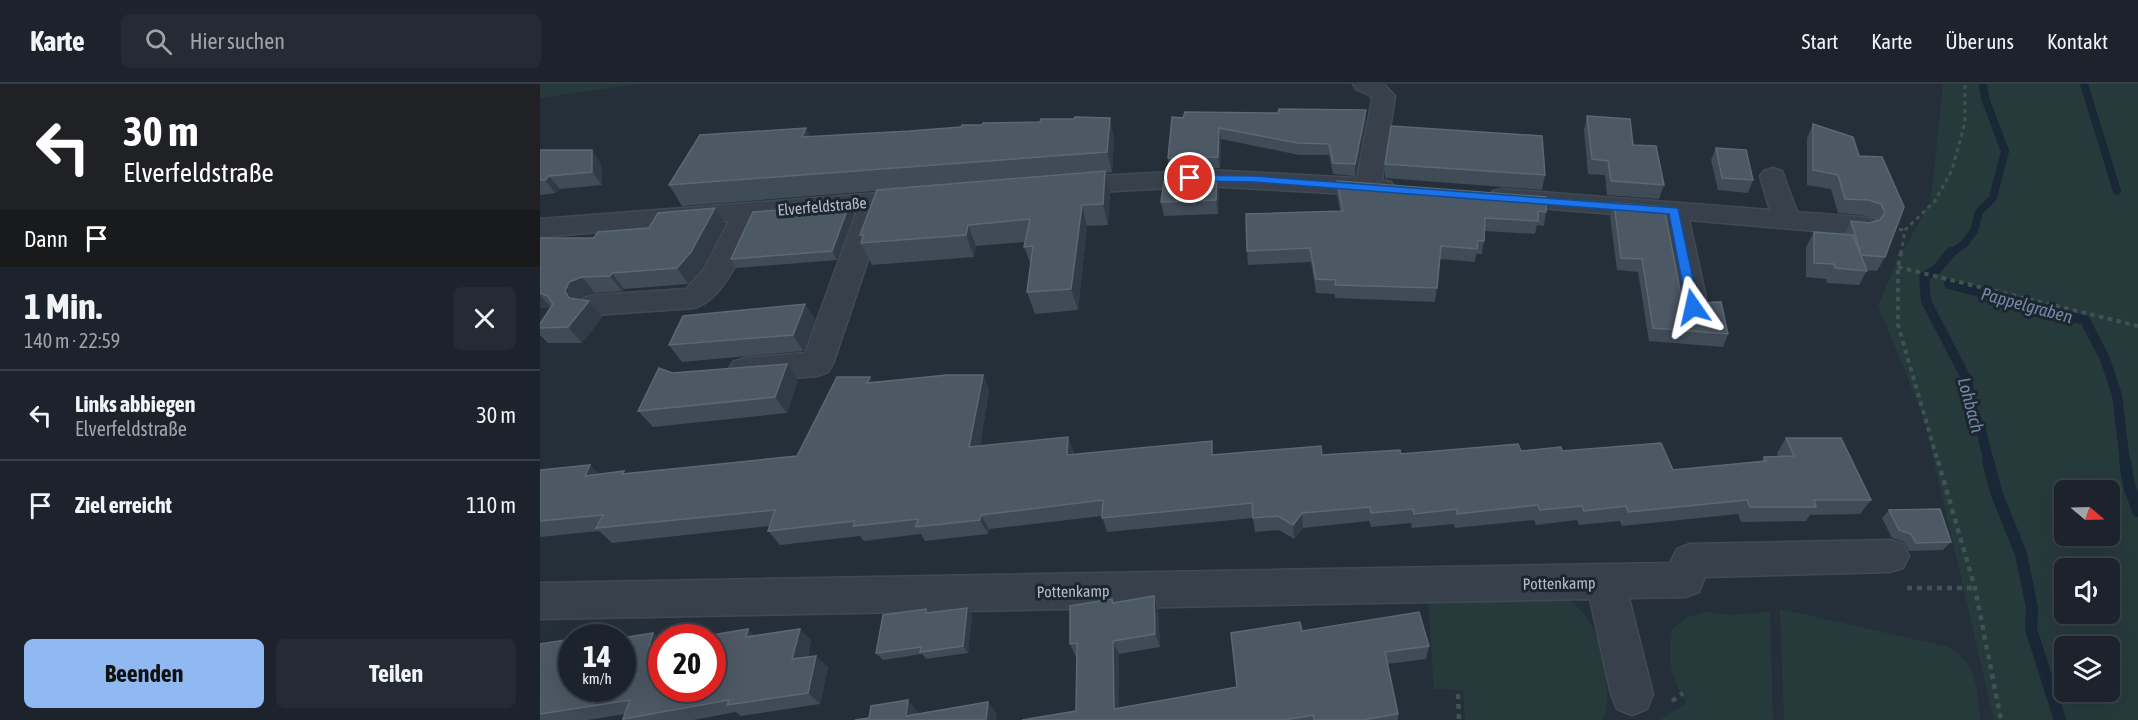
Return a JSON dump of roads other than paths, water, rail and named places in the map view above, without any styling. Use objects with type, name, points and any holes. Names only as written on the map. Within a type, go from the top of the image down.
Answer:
[{"type":"street","points":[[1364,84],[1378,89],[1383,94],[1384,100],[1368,187]]},
{"type":"street","points":[[1773,176],[1786,219]]},
{"type":"street","points":[[1035,189],[1207,178],[1254,179],[1404,190]]},
{"type":"street","points":[[1474,195],[1861,226]]},
{"type":"street","name":"Elverfeldstraße","points":[[540,228],[943,196]]},
{"type":"street","points":[[718,373],[817,364],[874,202]]},
{"type":"street","points":[[1674,211],[1693,307]]},
{"type":"street","points":[[595,305],[694,298],[716,274],[747,212]]},
{"type":"street","name":"Pottenkamp","points":[[540,601],[1685,580],[1690,561],[1890,556]]},
{"type":"street","name":"Pottenkamp","points":[[1606,582],[1632,694]]},
{"type":"waterway","name":"Lohbach","points":[[1950,254],[1964,244],[1974,231],[1979,212],[1993,198],[2005,151],[1985,98],[1983,84]]},
{"type":"waterway","points":[[2084,84],[2117,191]]},
{"type":"waterway","name":"Lohbach","points":[[1951,252],[1937,269],[1924,277],[1926,301],[1968,382],[1971,407],[1981,430],[1989,462]]},
{"type":"waterway","name":"Pappelgraben","points":[[1949,284],[2085,320],[2105,359],[2117,395],[2125,462]]},
{"type":"waterway","name":"Lohbach","points":[[1988,461],[1996,492],[2021,554],[2032,608],[2031,629],[2060,720]]},
{"type":"waterway","name":"Pappelgraben","points":[[2125,461],[2129,485],[2138,511]]}]
